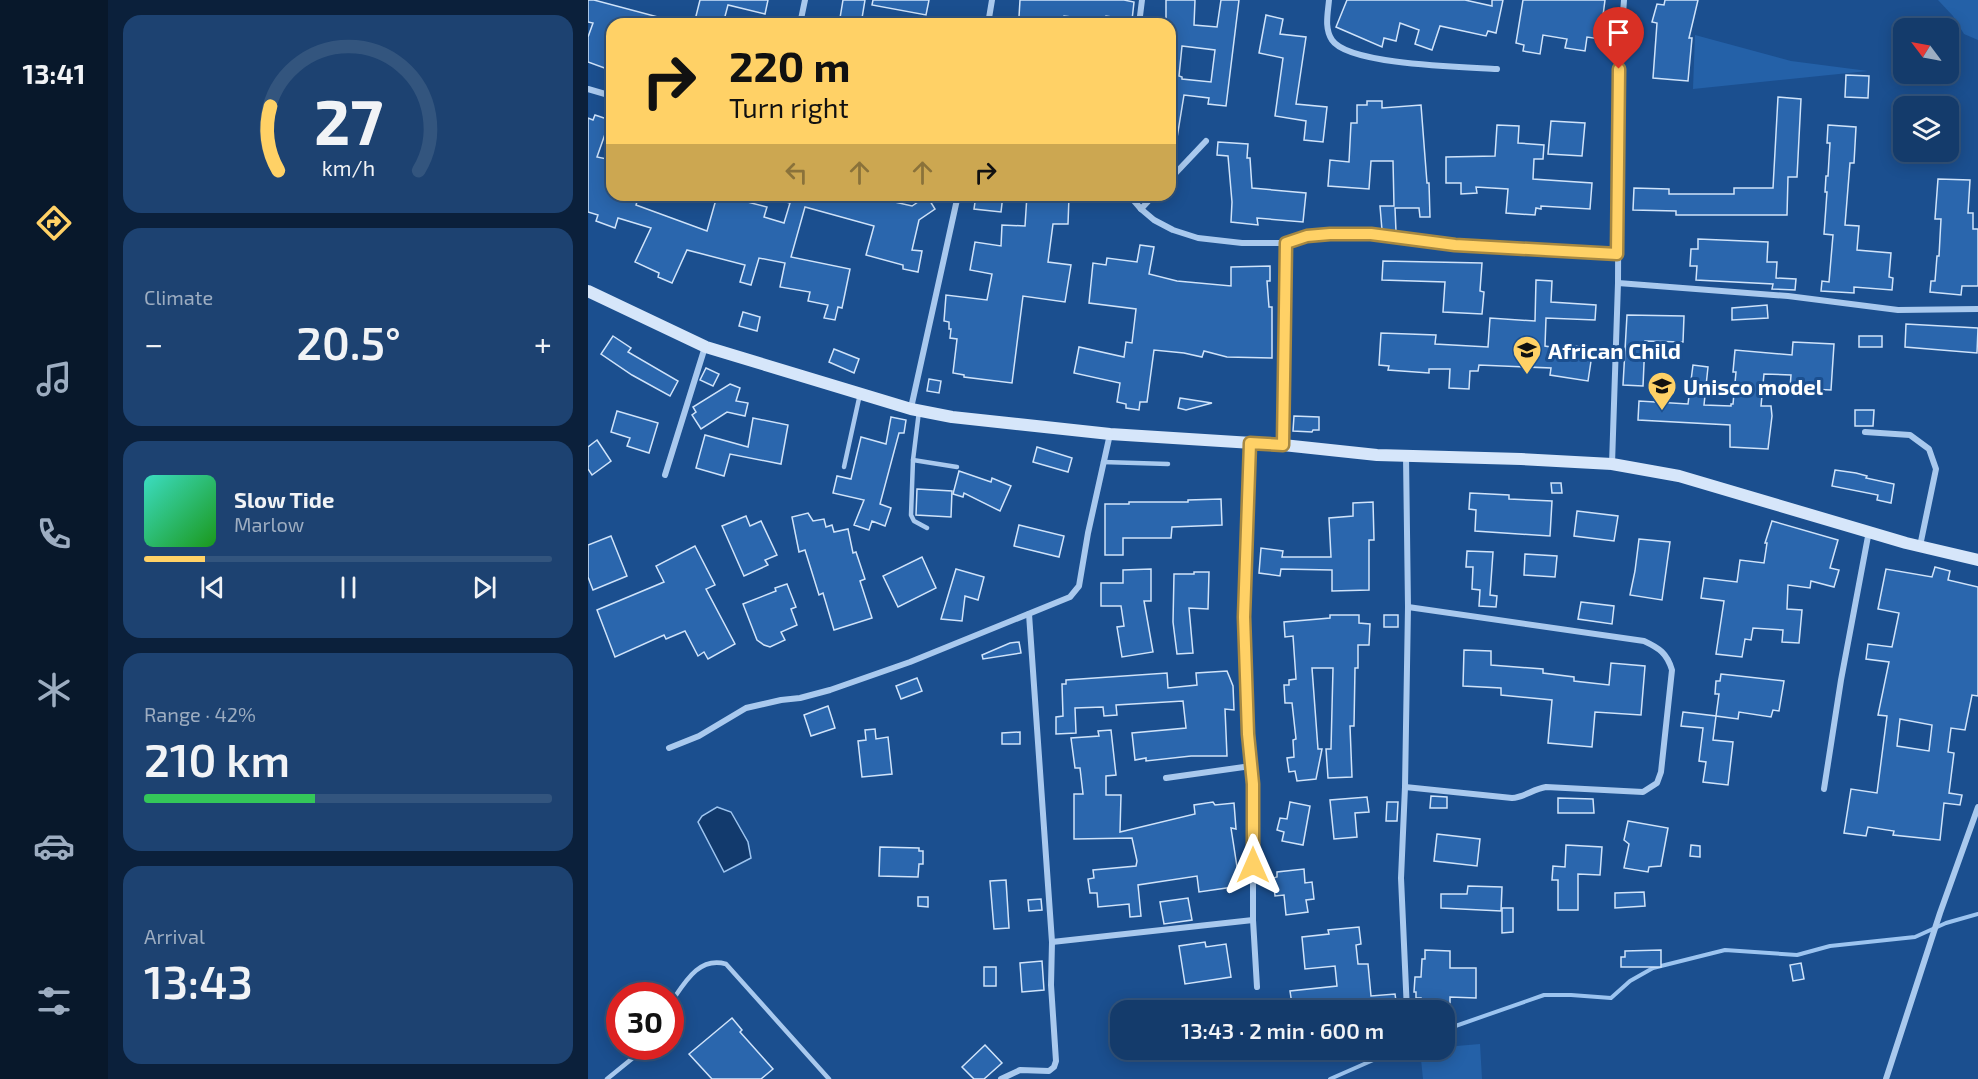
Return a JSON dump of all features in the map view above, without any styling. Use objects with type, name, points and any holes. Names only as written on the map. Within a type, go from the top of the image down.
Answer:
[{"type":"street","points":[[801,18],[805,0]]},
{"type":"street","points":[[989,18],[992,0]]},
{"type":"street","points":[[1140,18],[1142,0]]},
{"type":"street","points":[[1329,0],[1327,30],[1333,42],[1345,51],[1358,56],[1395,61],[1497,69]]},
{"type":"street","points":[[1612,464],[1618,283],[1619,69],[1624,0]]},
{"type":"street","points":[[588,89],[606,94]]},
{"type":"street","points":[[1176,172],[1206,141]]},
{"type":"street","points":[[915,410],[957,201]]},
{"type":"street","points":[[1134,201],[1154,220],[1173,230],[1198,238],[1242,243],[1286,243],[1307,236],[1371,234],[1455,245],[1617,254]]},
{"type":"street","points":[[1141,209],[1148,201]]},
{"type":"street","points":[[1283,445],[1286,243]]},
{"type":"street","points":[[1618,283],[1788,296],[1898,310],[1978,309]]},
{"type":"street","points":[[588,291],[706,347],[915,410],[1004,423],[1110,434],[1283,445],[1377,455],[1612,464],[1679,476],[1920,547],[1978,560]]},
{"type":"street","points":[[665,476],[706,347]]},
{"type":"street","points":[[1865,432],[1910,435],[1929,449],[1936,469],[1920,547]]},
{"type":"street","points":[[669,748],[699,736],[746,708],[830,690],[910,662],[1070,597],[1077,590],[1110,434]]},
{"type":"street","points":[[1250,443],[1244,617],[1254,814],[1253,921],[1257,987]]},
{"type":"street","points":[[1406,456],[1408,607],[1406,787],[1401,878],[1407,1000]]},
{"type":"street","points":[[1824,789],[1841,680],[1869,531]]},
{"type":"street","points":[[1406,787],[1512,798],[1520,798],[1534,790],[1546,787],[1643,792],[1657,783],[1661,772],[1672,670],[1668,657],[1661,650],[1644,641],[1408,607]]},
{"type":"street","points":[[1001,1079],[1020,1070],[1049,1071],[1054,1067],[1056,1061],[1051,985],[1052,942],[1029,614]]},
{"type":"street","points":[[1166,778],[1251,766]]},
{"type":"street","points":[[1886,1079],[1940,913],[1978,807]]},
{"type":"street","points":[[1052,942],[1253,921]]},
{"type":"lane","points":[[844,467],[860,394]]},
{"type":"lane","points":[[915,410],[911,514],[914,521],[927,528]]},
{"type":"lane","points":[[913,460],[957,467]]},
{"type":"lane","points":[[1103,462],[1168,464]]},
{"type":"lane","points":[[684,984],[705,964],[716,961],[726,964],[829,1079]]},
{"type":"lane","points":[[607,1079],[630,1060]]},
{"type":"shaded area","points":[[1938,0],[1978,0],[1978,40],[1964,34],[1959,26],[1959,18],[1953,16]]},
{"type":"shaded area","points":[[1695,35],[1791,61],[1868,71],[1693,89]]},
{"type":"shaded area","points":[[717,807],[731,812],[748,842],[751,858],[724,872],[698,822],[702,816]]},
{"type":"shaded area","points":[[1480,1044],[1482,1079],[1423,1079],[1421,1060],[1455,1060],[1455,1046]]},
{"type":"building","points":[[588,0],[662,18],[606,18],[606,69],[588,62],[588,37],[593,23],[588,22]]},
{"type":"building","points":[[700,0],[768,0],[765,14],[728,5],[725,18],[696,18]]},
{"type":"building","points":[[843,0],[865,0],[862,18],[840,18]]},
{"type":"building","points":[[873,0],[929,0],[926,15],[872,5]]},
{"type":"building","points":[[1020,0],[1124,0],[1134,2],[1132,18],[1019,17]]},
{"type":"building","points":[[1166,0],[1195,0],[1194,25],[1217,27],[1221,0],[1239,0],[1226,106],[1208,104],[1209,98],[1184,95],[1176,144],[1176,18],[1166,18]],"holes":[[[1182,46],[1215,50],[1211,82],[1182,79],[1179,76]]]},
{"type":"building","points":[[1347,0],[1465,0],[1492,6],[1492,0],[1503,0],[1496,33],[1488,31],[1486,36],[1440,26],[1432,50],[1415,44],[1419,30],[1400,23],[1396,41],[1384,38],[1382,47],[1336,27]]},
{"type":"building","points":[[1523,0],[1605,0],[1600,39],[1587,37],[1585,51],[1565,48],[1567,39],[1543,35],[1540,54],[1523,51],[1524,45],[1516,43]]},
{"type":"building","points":[[1665,0],[1698,0],[1689,38],[1692,38],[1688,81],[1653,78],[1657,23],[1652,22],[1657,4],[1664,5]]},
{"type":"building","points":[[1266,15],[1283,19],[1280,34],[1306,37],[1296,104],[1327,107],[1323,142],[1304,140],[1306,121],[1275,116],[1283,58],[1259,53]]},
{"type":"building","points":[[1846,75],[1869,76],[1868,98],[1845,97]]},
{"type":"building","points":[[1778,97],[1801,99],[1797,177],[1788,177],[1787,215],[1676,215],[1676,211],[1633,210],[1634,188],[1669,189],[1669,194],[1734,194],[1734,188],[1773,188]]},
{"type":"building","points":[[1367,101],[1382,101],[1382,108],[1421,105],[1430,217],[1420,217],[1419,208],[1395,208],[1396,232],[1382,230],[1380,206],[1394,206],[1393,161],[1371,161],[1369,189],[1328,186],[1330,160],[1349,162],[1351,123],[1357,123],[1357,105],[1367,105]]},
{"type":"building","points":[[595,115],[606,119],[606,131],[597,157],[606,159],[606,201],[634,201],[637,202],[636,205],[707,231],[716,201],[744,201],[767,207],[764,217],[784,223],[790,203],[782,201],[890,201],[912,206],[920,201],[930,201],[935,209],[919,220],[912,250],[922,251],[918,272],[903,269],[903,265],[866,255],[874,226],[805,207],[791,257],[850,269],[842,308],[838,307],[835,320],[824,318],[828,305],[808,301],[810,292],[780,287],[785,263],[759,258],[751,285],[740,282],[745,265],[687,250],[672,283],[658,277],[659,273],[635,262],[651,228],[618,218],[615,228],[596,221],[598,215],[588,212],[588,118],[593,120]]},
{"type":"building","points":[[1551,121],[1585,123],[1582,156],[1548,154]]},
{"type":"building","points":[[1497,125],[1519,126],[1518,143],[1544,145],[1543,159],[1534,159],[1533,179],[1592,183],[1590,209],[1541,206],[1541,209],[1536,208],[1535,215],[1506,213],[1508,189],[1476,187],[1477,193],[1461,194],[1461,183],[1446,183],[1446,157],[1495,156]]},
{"type":"building","points":[[1828,125],[1856,127],[1854,163],[1850,163],[1845,225],[1859,226],[1857,250],[1891,253],[1889,277],[1893,278],[1892,290],[1854,287],[1854,293],[1821,291],[1822,281],[1829,282],[1833,235],[1824,234],[1826,176],[1828,176],[1830,143],[1827,143]]},
{"type":"building","points":[[1218,142],[1248,144],[1247,158],[1250,158],[1252,188],[1306,193],[1303,222],[1257,218],[1258,225],[1231,222],[1232,202],[1228,156],[1217,155]]},
{"type":"building","points":[[1938,179],[1970,180],[1968,213],[1973,213],[1973,229],[1978,229],[1978,286],[1962,286],[1961,295],[1930,292],[1931,281],[1935,281],[1937,256],[1939,256],[1941,219],[1935,219]]},
{"type":"building","points":[[975,201],[1002,201],[1001,212],[974,209]]},
{"type":"building","points":[[1027,201],[1069,201],[1068,224],[1053,224],[1048,262],[1071,265],[1065,302],[1023,296],[1012,383],[964,377],[964,375],[953,373],[957,339],[950,338],[949,322],[944,321],[946,295],[987,300],[992,274],[970,270],[975,242],[1001,246],[1002,225],[1025,226]]},
{"type":"building","points":[[1698,239],[1768,242],[1767,262],[1777,262],[1776,278],[1796,279],[1795,290],[1772,289],[1773,284],[1696,280],[1697,266],[1690,266],[1691,249],[1698,249]]},
{"type":"building","points":[[1140,245],[1154,247],[1149,274],[1177,281],[1231,286],[1231,267],[1270,266],[1270,281],[1267,281],[1269,307],[1272,307],[1272,358],[1227,357],[1204,351],[1202,357],[1154,350],[1147,402],[1140,402],[1139,410],[1126,408],[1126,404],[1117,402],[1120,383],[1074,373],[1079,347],[1124,357],[1126,342],[1132,343],[1136,309],[1089,303],[1093,263],[1106,265],[1107,258],[1137,262]]},
{"type":"building","points":[[1383,261],[1482,263],[1480,291],[1484,292],[1482,314],[1443,312],[1445,282],[1382,280]]},
{"type":"building","points":[[1536,280],[1552,281],[1551,302],[1596,305],[1595,320],[1546,318],[1545,346],[1576,351],[1576,346],[1593,348],[1588,381],[1550,375],[1551,368],[1479,365],[1478,371],[1470,371],[1469,389],[1449,388],[1450,369],[1429,369],[1429,373],[1388,370],[1389,366],[1379,365],[1381,333],[1436,335],[1435,344],[1488,347],[1490,318],[1535,321]]},
{"type":"building","points":[[1767,305],[1768,318],[1732,320],[1732,308]]},
{"type":"building","points":[[743,312],[760,317],[757,331],[739,326]]},
{"type":"building","points":[[1627,315],[1684,316],[1683,342],[1645,341],[1643,386],[1623,385]]},
{"type":"building","points":[[1906,324],[1978,328],[1977,353],[1905,347]]},
{"type":"building","points":[[613,336],[631,348],[628,352],[678,381],[670,396],[632,375],[601,354]]},
{"type":"building","points":[[1859,336],[1882,336],[1882,347],[1859,347]]},
{"type":"building","points":[[1793,342],[1834,344],[1831,390],[1790,388],[1791,375],[1764,374],[1761,406],[1771,406],[1772,416],[1768,449],[1730,447],[1730,425],[1638,420],[1639,401],[1688,404],[1693,365],[1708,367],[1704,405],[1731,406],[1736,372],[1733,372],[1735,350],[1792,355]]},
{"type":"building","points":[[834,349],[859,359],[854,373],[829,362]]},
{"type":"building","points":[[706,368],[719,374],[713,386],[700,380]]},
{"type":"building","points":[[929,379],[941,381],[939,393],[927,391]]},
{"type":"building","points":[[730,384],[740,388],[736,401],[748,403],[745,416],[727,412],[701,429],[692,415],[696,412],[693,407]]},
{"type":"building","points":[[1180,398],[1212,403],[1186,410],[1178,408]]},
{"type":"building","points":[[1855,410],[1874,410],[1873,426],[1855,426]]},
{"type":"building","points":[[617,411],[658,423],[649,453],[627,446],[630,438],[611,432]]},
{"type":"building","points":[[1294,416],[1319,417],[1319,430],[1293,431]]},
{"type":"building","points":[[891,417],[906,420],[904,433],[899,433],[880,504],[891,508],[885,526],[872,521],[869,530],[854,525],[864,500],[833,493],[837,476],[851,479],[861,437],[886,444]]},
{"type":"building","points":[[753,418],[788,425],[781,464],[730,454],[724,476],[696,468],[705,435],[748,447]]},
{"type":"building","points":[[597,440],[611,461],[592,475],[588,469],[588,447]]},
{"type":"building","points":[[1037,447],[1072,458],[1068,472],[1033,462]]},
{"type":"building","points":[[1835,470],[1856,473],[1867,476],[1866,478],[1894,484],[1891,503],[1877,500],[1878,495],[1832,486]]},
{"type":"building","points":[[959,471],[991,482],[992,478],[1011,486],[1000,511],[964,493],[963,497],[953,494]]},
{"type":"building","points":[[1551,483],[1561,483],[1562,493],[1552,493]]},
{"type":"building","points":[[917,489],[952,491],[951,517],[916,515]]},
{"type":"building","points":[[1470,493],[1509,495],[1509,499],[1552,501],[1550,536],[1475,531],[1476,510],[1469,509]]},
{"type":"building","points":[[1221,499],[1222,525],[1172,527],[1171,538],[1123,538],[1123,555],[1105,555],[1105,504]]},
{"type":"building","points":[[1373,502],[1374,540],[1369,540],[1369,590],[1332,591],[1332,570],[1281,569],[1280,576],[1259,573],[1261,548],[1283,551],[1282,557],[1331,557],[1329,518],[1353,516],[1353,503]]},
{"type":"building","points":[[1577,511],[1618,516],[1614,541],[1574,536]]},
{"type":"building","points":[[808,513],[813,521],[824,519],[826,527],[832,525],[834,532],[848,529],[853,553],[856,552],[865,579],[860,581],[872,618],[834,630],[823,593],[819,595],[805,550],[799,552],[792,517]]},
{"type":"building","points":[[746,516],[750,526],[761,521],[777,555],[765,560],[768,565],[744,576],[722,526]]},
{"type":"building","points":[[1772,521],[1838,540],[1830,568],[1839,570],[1834,587],[1811,581],[1810,588],[1788,585],[1787,609],[1802,610],[1799,643],[1782,642],[1783,630],[1753,628],[1751,640],[1745,639],[1742,657],[1716,654],[1724,601],[1701,598],[1704,578],[1737,582],[1740,560],[1764,563],[1767,543],[1765,543]]},
{"type":"building","points":[[1019,525],[1064,536],[1059,557],[1014,546]]},
{"type":"building","points":[[611,536],[627,576],[593,590],[588,577],[588,545]]},
{"type":"building","points":[[1639,539],[1670,542],[1662,600],[1630,595]]},
{"type":"building","points":[[695,546],[715,585],[706,589],[735,644],[708,659],[704,652],[698,656],[685,631],[666,639],[664,635],[615,657],[597,610],[664,582],[656,566]]},
{"type":"building","points":[[1467,551],[1493,552],[1490,595],[1497,596],[1496,607],[1479,606],[1480,590],[1472,589],[1473,567],[1466,567]]},
{"type":"building","points":[[1525,554],[1557,556],[1555,577],[1524,575]]},
{"type":"building","points":[[922,557],[936,588],[898,607],[883,576]]},
{"type":"building","points":[[1935,567],[1950,571],[1948,580],[1978,587],[1978,696],[1972,695],[1965,730],[1951,728],[1948,752],[1954,753],[1949,793],[1962,795],[1960,805],[1944,803],[1940,840],[1893,835],[1894,831],[1868,827],[1866,836],[1844,833],[1851,789],[1877,793],[1887,716],[1878,715],[1889,662],[1866,659],[1868,644],[1892,647],[1899,613],[1878,609],[1886,569],[1932,577]],"holes":[[[1900,719],[1932,725],[1929,751],[1897,746]]]},
{"type":"building","points":[[956,569],[984,577],[978,600],[965,596],[962,621],[941,619]]},
{"type":"building","points":[[1151,569],[1151,601],[1144,601],[1153,652],[1122,657],[1117,627],[1124,626],[1121,606],[1101,606],[1101,583],[1123,583],[1123,570]]},
{"type":"building","points":[[1194,572],[1209,572],[1208,609],[1189,608],[1193,653],[1177,654],[1173,622],[1174,574],[1194,574]]},
{"type":"building","points":[[787,584],[796,607],[791,609],[797,625],[781,632],[785,640],[770,647],[757,640],[743,604],[776,591],[775,588]]},
{"type":"building","points":[[1581,602],[1614,606],[1612,624],[1578,619]]},
{"type":"building","points":[[1330,615],[1359,615],[1359,623],[1370,624],[1369,645],[1358,645],[1358,668],[1355,668],[1354,726],[1350,726],[1352,777],[1328,778],[1326,749],[1331,749],[1333,668],[1312,668],[1318,749],[1322,749],[1316,779],[1297,781],[1295,771],[1289,772],[1287,758],[1294,757],[1293,740],[1296,739],[1292,703],[1285,703],[1284,685],[1289,685],[1289,680],[1296,679],[1293,636],[1285,637],[1284,622],[1330,618]]},
{"type":"building","points":[[1384,615],[1398,615],[1398,627],[1384,627]]},
{"type":"building","points":[[1019,642],[1021,653],[983,659],[982,655],[1010,643]]},
{"type":"building","points":[[1464,650],[1491,651],[1491,665],[1543,669],[1543,673],[1574,677],[1574,681],[1609,685],[1611,663],[1645,666],[1641,715],[1595,712],[1592,747],[1548,743],[1552,700],[1501,695],[1501,688],[1463,686]]},
{"type":"building","points":[[1227,671],[1233,686],[1234,710],[1225,709],[1227,756],[1135,760],[1132,733],[1186,728],[1183,701],[1116,705],[1117,715],[1104,716],[1103,707],[1075,708],[1076,733],[1056,734],[1056,717],[1063,716],[1062,684],[1066,684],[1066,680],[1167,673],[1168,688],[1197,685],[1196,673]]},
{"type":"building","points":[[1721,674],[1784,681],[1779,711],[1773,710],[1771,717],[1739,712],[1738,719],[1716,716],[1719,694],[1715,694],[1716,681],[1720,681]]},
{"type":"building","points":[[917,678],[922,691],[901,699],[896,686]]},
{"type":"building","points":[[828,706],[835,728],[811,736],[804,715]]},
{"type":"building","points":[[1683,712],[1716,716],[1713,740],[1733,742],[1728,785],[1703,782],[1706,762],[1699,761],[1703,728],[1681,726]]},
{"type":"building","points":[[875,729],[876,739],[888,737],[892,774],[862,777],[858,741],[866,740],[865,730]]},
{"type":"building","points":[[1111,730],[1116,775],[1106,776],[1106,795],[1121,795],[1120,832],[1195,814],[1194,805],[1213,802],[1215,805],[1234,803],[1236,829],[1231,828],[1240,886],[1199,892],[1197,876],[1138,885],[1141,916],[1130,917],[1129,904],[1098,907],[1097,893],[1090,893],[1088,879],[1094,878],[1093,870],[1136,866],[1137,861],[1132,838],[1074,839],[1074,794],[1083,794],[1080,768],[1075,768],[1071,738],[1099,736],[1098,731]]},
{"type":"building","points":[[1020,732],[1020,744],[1002,744],[1002,733]]},
{"type":"building","points":[[1431,796],[1447,797],[1447,808],[1430,808]]},
{"type":"building","points":[[1367,797],[1369,812],[1355,813],[1357,837],[1334,839],[1330,800]]},
{"type":"building","points":[[1558,798],[1593,799],[1594,813],[1558,813]]},
{"type":"building","points":[[1290,802],[1310,806],[1303,845],[1282,841],[1284,832],[1277,830],[1280,818],[1287,819]]},
{"type":"building","points":[[1387,802],[1398,802],[1397,821],[1386,821]]},
{"type":"building","points":[[1628,821],[1668,828],[1661,866],[1649,867],[1648,872],[1624,868],[1629,844],[1624,840]]},
{"type":"building","points":[[1437,834],[1480,839],[1477,866],[1434,861]]},
{"type":"building","points":[[1566,845],[1602,847],[1600,875],[1578,874],[1578,910],[1558,910],[1558,880],[1552,880],[1553,866],[1565,867]]},
{"type":"building","points":[[1691,845],[1700,846],[1700,857],[1690,856]]},
{"type":"building","points":[[880,847],[919,848],[919,851],[923,851],[923,864],[919,864],[918,877],[879,876]]},
{"type":"building","points":[[1304,869],[1305,883],[1312,882],[1314,899],[1306,900],[1308,912],[1286,915],[1284,895],[1275,896],[1273,878],[1277,877],[1277,872]]},
{"type":"building","points":[[1006,880],[1009,928],[994,929],[990,881]]},
{"type":"building","points":[[1468,886],[1502,887],[1501,911],[1441,908],[1441,894],[1467,894]]},
{"type":"building","points":[[1644,892],[1645,906],[1615,908],[1615,893]]},
{"type":"building","points":[[918,897],[928,897],[928,907],[918,906]]},
{"type":"building","points":[[1188,898],[1192,920],[1164,924],[1160,902]]},
{"type":"building","points":[[1041,899],[1042,910],[1029,911],[1028,900]]},
{"type":"building","points":[[1502,908],[1513,908],[1513,932],[1502,933]]},
{"type":"building","points":[[1359,927],[1361,944],[1356,945],[1358,964],[1368,964],[1371,996],[1395,994],[1396,1000],[1291,1000],[1290,991],[1337,986],[1335,966],[1305,969],[1302,937],[1329,934],[1328,930]]},
{"type":"building","points":[[1205,942],[1206,947],[1226,944],[1231,977],[1185,984],[1179,946]]},
{"type":"building","points":[[1425,950],[1450,951],[1450,968],[1476,968],[1476,998],[1450,997],[1450,1000],[1421,1000],[1421,998],[1416,998],[1415,977],[1421,977],[1422,959],[1425,959]]},
{"type":"building","points":[[1661,950],[1661,967],[1621,967],[1621,957],[1625,957],[1625,951]]},
{"type":"building","points":[[1042,961],[1044,990],[1022,992],[1020,963]]},
{"type":"building","points":[[1801,963],[1804,979],[1793,981],[1790,965]]},
{"type":"building","points":[[984,967],[996,967],[996,986],[984,986]]},
{"type":"building","points":[[732,1018],[742,1030],[740,1032],[773,1069],[761,1079],[712,1079],[689,1054]]},
{"type":"building","points":[[985,1045],[1002,1063],[984,1079],[974,1079],[962,1067]]},
{"type":"waterway","points":[[1455,1026],[1544,995],[1611,998],[1630,981],[1653,968],[1725,950],[1797,955],[1830,946],[1915,937],[1946,923],[1978,914]]},
{"type":"waterway","points":[[1330,1079],[1373,1060]]},
{"type":"place","name":"African Child","points":[[1527,376]]},
{"type":"place","name":"Unisco model","points":[[1662,412]]},
{"type":"route","points":[[1253,865],[1253,784],[1248,734],[1244,638],[1250,443],[1283,445],[1286,243],[1307,236],[1371,234],[1455,245],[1529,247],[1617,254],[1619,69]]}]
